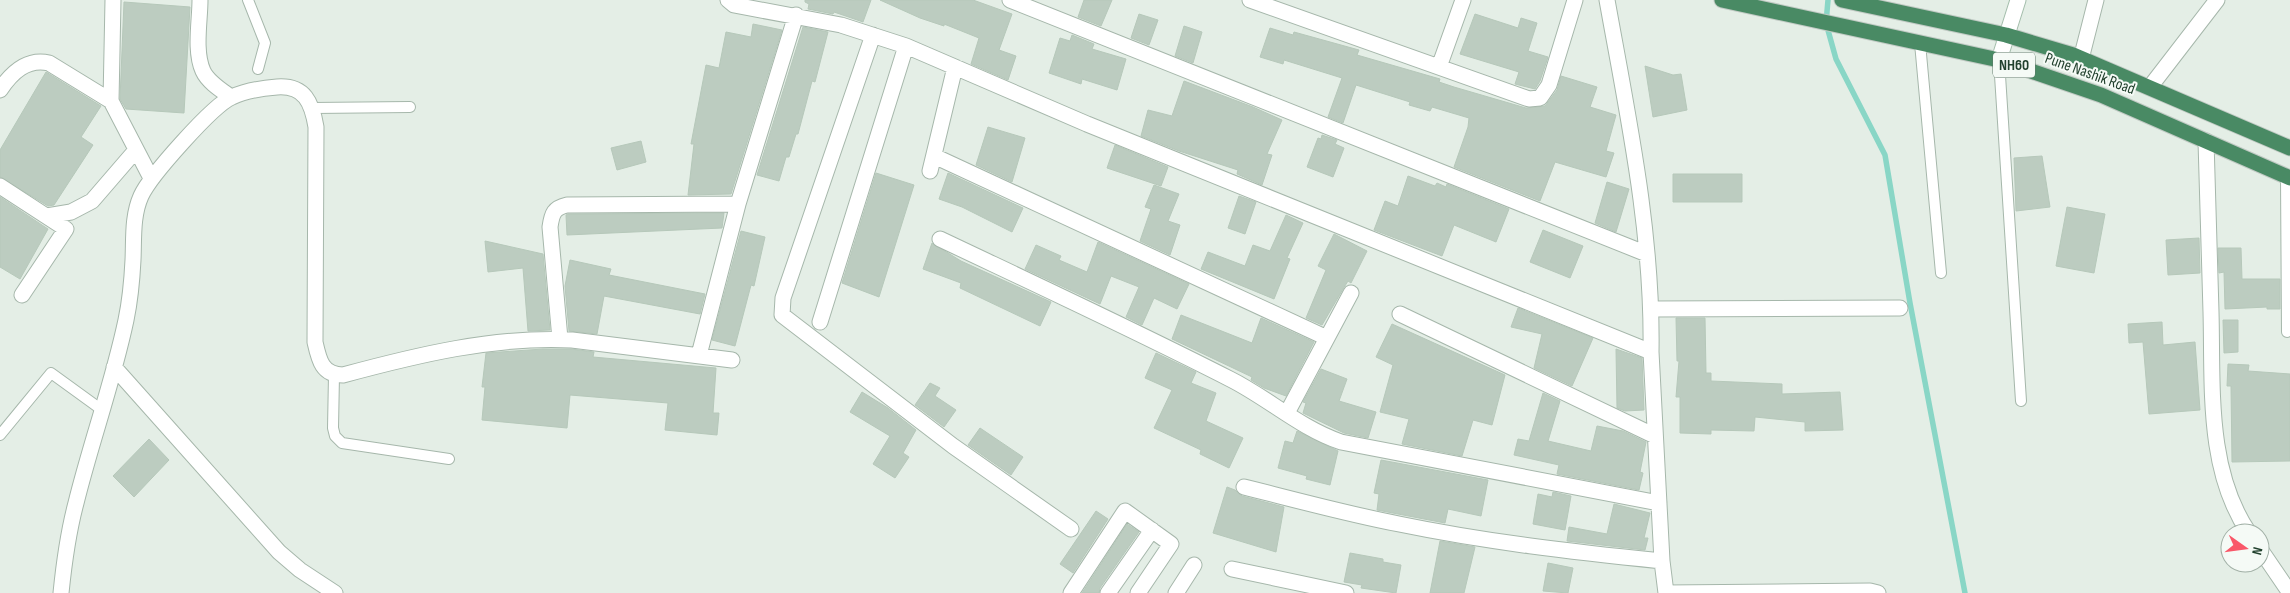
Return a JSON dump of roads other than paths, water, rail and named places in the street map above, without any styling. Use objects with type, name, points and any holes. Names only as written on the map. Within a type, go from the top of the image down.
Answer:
[{"type":"highway","name":"Pune Nashik Road","points":[[1722,0],[1999,60],[2102,95],[2288,177]]},
{"type":"highway","name":"Pune Nashik Road","points":[[1842,0],[2006,35],[2081,58],[2290,148]]},
{"type":"street","points":[[113,0],[111,101],[151,178]]},
{"type":"street","points":[[200,0],[199,57],[203,72],[212,83],[231,97]]},
{"type":"street","points":[[728,0],[734,5],[841,25],[906,46],[1105,131],[1651,352]]},
{"type":"street","points":[[1010,0],[1648,254]]},
{"type":"street","points":[[1250,0],[1529,98],[1540,98],[1549,85],[1574,0]]},
{"type":"street","points":[[1440,67],[1463,0]]},
{"type":"street","points":[[1607,0],[1640,187],[1648,254],[1662,561],[1666,593],[1870,591],[1878,593]]},
{"type":"street","points":[[1999,60],[2018,0]]},
{"type":"street","points":[[2081,58],[2096,0]]},
{"type":"street","points":[[2150,87],[2217,0]]},
{"type":"street","points":[[699,355],[738,204],[796,16]]},
{"type":"street","points":[[873,35],[783,298],[782,315],[953,446],[1071,529]]},
{"type":"street","points":[[820,322],[906,46]]},
{"type":"street","points":[[0,90],[8,78],[26,64],[38,61],[49,63],[111,101]]},
{"type":"street","points":[[955,67],[932,164],[1327,338]]},
{"type":"street","points":[[61,593],[75,504],[126,319],[130,292],[135,216],[140,197],[151,178],[204,120],[231,97],[267,88],[288,88],[305,95],[313,108],[316,127],[315,342],[324,370],[334,375],[343,375],[484,343],[560,339],[732,360]]},
{"type":"street","points":[[2206,141],[2214,404],[2219,452],[2226,488],[2244,523]]},
{"type":"street","points":[[47,216],[71,212],[92,201],[136,150]]},
{"type":"street","points":[[0,186],[66,229],[22,295]]},
{"type":"street","points":[[560,339],[550,227],[552,214],[557,208],[567,205],[738,204]]},
{"type":"street","points":[[940,239],[1174,350],[1240,384],[1320,435],[1341,442],[1659,503]]},
{"type":"street","points":[[1287,413],[1351,293]]},
{"type":"street","points":[[1652,309],[1900,308]]},
{"type":"street","points":[[1400,314],[1656,436]]},
{"type":"street","points":[[114,367],[279,552],[300,570],[335,593]]},
{"type":"street","points":[[1244,487],[1399,524],[1454,534],[1570,551],[1662,561]]},
{"type":"street","points":[[1071,593],[1125,510],[1171,544],[1138,593]]},
{"type":"street","points":[[1108,593],[1152,530]]},
{"type":"street","points":[[2270,564],[2290,593]]},
{"type":"street","points":[[1176,593],[1194,565]]},
{"type":"street","points":[[1232,569],[1346,593]]},
{"type":"lane","points":[[248,0],[265,43],[258,70]]},
{"type":"lane","points":[[1920,43],[1941,273]]},
{"type":"lane","points":[[1999,60],[2021,401]]},
{"type":"lane","points":[[313,108],[410,107]]},
{"type":"lane","points":[[2287,332],[2288,177]]},
{"type":"lane","points":[[0,435],[51,373],[102,410]]},
{"type":"lane","points":[[334,375],[334,436],[342,443],[449,459]]},
{"type":"waterway","points":[[1828,0],[1826,23],[1836,59],[1885,155],[1910,303],[1965,593]]}]
